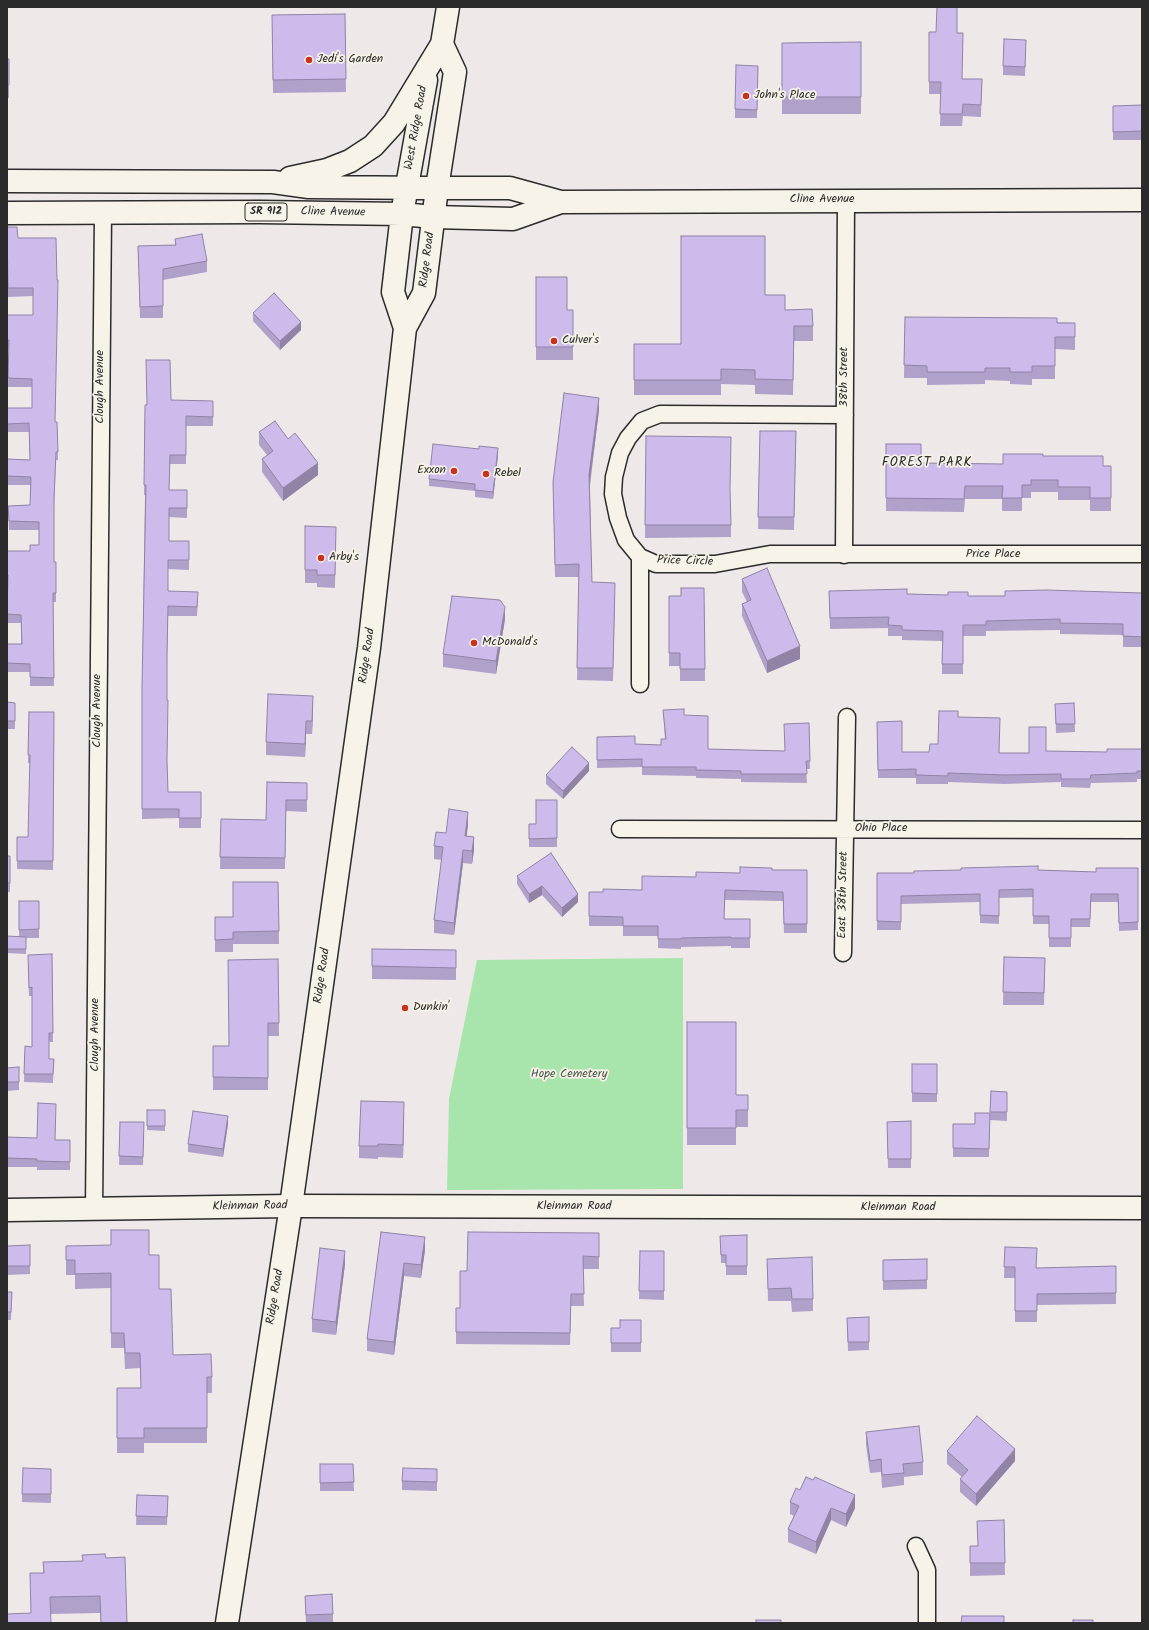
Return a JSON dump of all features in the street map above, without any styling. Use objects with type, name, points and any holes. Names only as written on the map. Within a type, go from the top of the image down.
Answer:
[{"type":"main road","name":"West Ridge Road","points":[[402,214],[428,67],[442,44],[448,7]]},
{"type":"main road","points":[[437,188],[455,72],[442,44]]},
{"type":"main road","points":[[273,182],[327,170],[350,161],[373,146],[394,123],[428,67]]},
{"type":"main road","name":"Cline Avenue","points":[[7,181],[273,182],[308,187],[510,188],[561,202],[1142,200]]},
{"type":"main road","name":"Ridge Road","points":[[227,1623],[290,1206],[369,648],[405,328],[424,294],[437,188]]},
{"type":"main road","name":"Cline Avenue","points":[[7,213],[260,212],[402,214],[433,217],[513,219],[561,202]]},
{"type":"main road","name":"Ridge Road","points":[[402,214],[393,292],[405,328]]},
{"type":"main road","name":"Kleinman Road","points":[[7,1210],[290,1206],[1142,1208]]},
{"type":"street","name":"38th Street","points":[[844,555],[846,415],[846,200]]},
{"type":"street","name":"Clough Avenue","points":[[94,1209],[103,213]]},
{"type":"street","name":"Price Circle","points":[[844,555],[770,554],[715,564],[656,564],[640,557],[626,540],[618,518],[613,494],[614,477],[620,453],[628,438],[642,422],[660,414],[846,415]]},
{"type":"street","name":"Price Place","points":[[844,555],[1142,554]]},
{"type":"street","points":[[640,557],[640,684]]},
{"type":"street","name":"East 38th Street","points":[[843,953],[847,717]]},
{"type":"street","name":"Ohio Place","points":[[620,829],[1142,830]]},
{"type":"street","points":[[916,1546],[927,1570],[927,1623]]},
{"type":"green space","name":"Hope Cemetery","points":[[683,958],[683,1189],[447,1190],[449,1099],[477,960]]},
{"type":"building","points":[[937,7],[957,7],[957,33],[963,33],[962,79],[982,79],[981,105],[963,104],[962,114],[940,114],[941,82],[929,82],[929,32],[936,32]]},
{"type":"building","name":"Jedi's Garden","points":[[345,14],[346,79],[273,80],[272,15]]},
{"type":"building","points":[[1004,39],[1026,40],[1025,67],[1003,66]]},
{"type":"building","points":[[861,42],[861,97],[782,97],[782,43]]},
{"type":"building","points":[[7,59],[9,59],[9,85],[7,85]]},
{"type":"building","name":"John's Place","points":[[736,65],[758,66],[757,110],[735,109]]},
{"type":"building","points":[[1142,105],[1142,131],[1113,132],[1113,106]]},
{"type":"building","points":[[7,227],[17,227],[18,238],[56,238],[58,280],[55,422],[57,422],[58,452],[56,452],[54,499],[54,562],[56,562],[56,593],[53,593],[54,678],[30,677],[30,664],[7,663],[7,644],[22,644],[21,615],[7,614],[7,551],[30,551],[30,545],[39,545],[39,522],[9,521],[8,506],[30,505],[31,477],[7,476],[7,459],[30,460],[29,423],[7,424],[7,408],[32,408],[32,379],[8,378],[9,340],[7,340],[7,315],[33,315],[33,288],[8,288]]},
{"type":"building","points":[[202,234],[207,261],[163,269],[163,306],[140,307],[138,246],[176,245],[175,239]]},
{"type":"building","points":[[681,236],[765,236],[765,295],[785,295],[785,310],[812,309],[813,326],[794,326],[793,380],[755,379],[755,370],[721,369],[721,380],[634,380],[634,344],[681,344]]},
{"type":"building","name":"Culver's","points":[[536,277],[567,277],[567,310],[573,310],[573,347],[536,347]]},
{"type":"building","points":[[274,293],[301,322],[280,341],[253,313]]},
{"type":"building","points":[[905,317],[1057,318],[1057,323],[1075,323],[1075,337],[1055,337],[1055,366],[1032,366],[1032,372],[1010,372],[1010,368],[985,368],[985,372],[927,372],[927,366],[904,365]]},
{"type":"building","points":[[146,360],[170,360],[171,400],[213,401],[213,417],[186,416],[186,455],[170,455],[169,490],[187,490],[187,508],[169,508],[169,541],[189,541],[189,560],[168,560],[168,591],[198,592],[197,607],[168,606],[168,792],[201,792],[201,818],[179,818],[179,809],[142,809],[142,686],[146,485],[144,485],[145,405],[147,405]]},
{"type":"building","points":[[564,393],[599,398],[589,475],[592,582],[615,583],[613,668],[577,668],[579,564],[555,565],[553,482]]},
{"type":"building","points":[[275,421],[288,439],[295,433],[318,463],[283,488],[262,459],[273,451],[259,432]]},
{"type":"building","points":[[760,431],[796,431],[794,517],[758,517]]},
{"type":"building","points":[[646,436],[731,437],[731,525],[645,525]]},
{"type":"building","points":[[433,444],[479,449],[479,446],[498,448],[493,492],[475,490],[475,484],[429,479]]},
{"type":"building","points":[[886,444],[921,444],[921,463],[1003,464],[1003,454],[1103,456],[1103,466],[1111,466],[1111,498],[1090,498],[1090,487],[1058,487],[1058,480],[1031,480],[1031,485],[1022,485],[1022,498],[1002,498],[1003,486],[965,486],[964,499],[886,498]]},
{"type":"building","points":[[305,526],[336,527],[335,575],[317,575],[317,570],[305,570]]},
{"type":"building","points":[[767,568],[800,646],[767,661],[742,604],[751,600],[742,579]]},
{"type":"building","points":[[681,588],[704,588],[705,669],[680,669],[680,653],[669,653],[669,596],[681,596]]},
{"type":"building","points":[[907,589],[907,594],[948,595],[948,592],[968,592],[968,596],[1005,596],[1005,591],[1046,590],[1142,593],[1142,637],[1123,636],[1123,624],[1060,623],[1060,619],[986,621],[986,625],[963,625],[963,664],[942,664],[943,631],[902,630],[902,626],[888,625],[889,617],[830,618],[829,591]]},
{"type":"building","name":"McDonald's","points":[[452,596],[500,600],[505,607],[496,661],[443,654]]},
{"type":"building","points":[[268,694],[313,696],[312,721],[306,721],[305,744],[266,742]]},
{"type":"building","points":[[7,702],[15,703],[15,721],[7,721]]},
{"type":"building","points":[[1074,703],[1075,724],[1056,724],[1055,704]]},
{"type":"building","points":[[684,709],[684,715],[708,716],[708,749],[785,751],[784,724],[809,723],[810,761],[806,761],[807,774],[741,774],[741,771],[696,770],[696,767],[642,767],[642,759],[597,760],[597,737],[635,736],[635,744],[661,745],[661,739],[666,739],[663,710]]},
{"type":"building","points":[[939,711],[958,711],[958,717],[1000,718],[999,753],[1029,753],[1029,727],[1046,727],[1046,751],[1107,752],[1107,749],[1142,749],[1142,771],[1137,771],[1137,773],[1091,775],[1090,779],[1061,779],[1061,774],[1005,775],[948,773],[948,776],[916,775],[916,769],[878,770],[877,722],[902,721],[902,752],[929,752],[930,744],[938,744]]},
{"type":"building","points":[[29,712],[54,712],[53,861],[17,861],[17,837],[28,837],[30,755],[28,755]]},
{"type":"building","points":[[572,747],[589,763],[563,791],[546,775]]},
{"type":"building","points":[[267,782],[307,783],[307,800],[286,800],[285,858],[220,857],[221,819],[266,820]]},
{"type":"building","points":[[536,800],[557,800],[557,838],[529,839],[529,824],[536,824]]},
{"type":"building","points":[[449,809],[468,812],[465,836],[474,837],[472,851],[463,850],[454,923],[434,920],[443,847],[434,846],[436,832],[446,833]]},
{"type":"building","points":[[551,853],[578,894],[562,908],[542,886],[529,894],[517,876]]},
{"type":"building","points":[[7,856],[10,856],[10,883],[7,883]]},
{"type":"building","points":[[1038,866],[1038,870],[1096,872],[1096,868],[1138,868],[1138,922],[1119,923],[1118,894],[1091,894],[1090,919],[1071,919],[1071,938],[1049,938],[1049,916],[1033,916],[1033,889],[999,890],[999,916],[980,915],[980,894],[901,896],[901,922],[877,921],[877,873],[914,873],[914,871],[961,870],[961,868]]},
{"type":"building","points":[[740,867],[772,868],[772,870],[807,870],[807,924],[784,924],[783,892],[725,890],[724,919],[750,919],[750,938],[731,937],[658,939],[658,926],[623,926],[623,917],[589,916],[589,892],[603,892],[603,889],[642,890],[642,876],[696,877],[696,872],[740,873]]},
{"type":"building","points":[[233,882],[278,882],[279,931],[233,932],[233,939],[215,940],[215,917],[233,917]]},
{"type":"building","points":[[19,901],[39,901],[39,929],[19,930]]},
{"type":"building","points":[[7,936],[26,937],[26,949],[7,949]]},
{"type":"building","points":[[372,949],[456,950],[456,968],[372,966]]},
{"type":"building","points":[[52,954],[53,1033],[49,1033],[49,1059],[54,1059],[53,1074],[24,1074],[25,1046],[32,1047],[32,987],[29,988],[28,955]]},
{"type":"building","points":[[1004,957],[1045,958],[1044,993],[1003,992]]},
{"type":"building","points":[[278,959],[279,1023],[268,1023],[268,1078],[213,1077],[213,1046],[229,1046],[228,960]]},
{"type":"building","points":[[687,1022],[736,1022],[736,1095],[748,1095],[748,1110],[736,1110],[736,1128],[687,1128]]},
{"type":"building","points":[[912,1064],[937,1064],[937,1094],[912,1093]]},
{"type":"building","points":[[19,1067],[19,1082],[7,1082],[7,1068]]},
{"type":"building","points":[[991,1091],[1007,1092],[1007,1112],[990,1112]]},
{"type":"building","points":[[361,1101],[404,1102],[403,1145],[378,1144],[378,1146],[359,1146]]},
{"type":"building","points":[[38,1103],[56,1104],[55,1140],[70,1140],[70,1162],[7,1158],[7,1137],[37,1138]]},
{"type":"building","points":[[147,1110],[165,1110],[165,1126],[147,1126]]},
{"type":"building","points":[[193,1111],[228,1116],[223,1149],[188,1144]]},
{"type":"building","points":[[975,1113],[990,1113],[989,1149],[953,1148],[953,1124],[975,1124]]},
{"type":"building","points":[[911,1121],[911,1159],[888,1159],[887,1122]]},
{"type":"building","points":[[120,1122],[144,1122],[143,1157],[119,1156]]},
{"type":"building","points":[[111,1230],[149,1230],[149,1255],[159,1255],[159,1289],[171,1289],[173,1355],[211,1354],[212,1377],[207,1377],[207,1428],[144,1428],[144,1438],[117,1438],[117,1388],[141,1388],[140,1353],[125,1353],[124,1333],[111,1333],[111,1273],[75,1274],[75,1260],[66,1260],[66,1246],[111,1245]]},
{"type":"building","points":[[381,1232],[425,1237],[421,1265],[404,1263],[394,1342],[367,1339]]},
{"type":"building","points":[[468,1232],[599,1233],[599,1257],[583,1256],[584,1294],[571,1294],[570,1333],[456,1332],[456,1308],[460,1308],[460,1271],[467,1271]]},
{"type":"building","points":[[747,1235],[747,1266],[726,1266],[726,1255],[721,1255],[720,1236]]},
{"type":"building","points":[[30,1245],[30,1266],[7,1266],[7,1246]]},
{"type":"building","points":[[1005,1247],[1037,1248],[1036,1268],[1116,1266],[1116,1293],[1037,1294],[1037,1311],[1015,1311],[1015,1267],[1004,1267]]},
{"type":"building","points":[[320,1248],[345,1251],[336,1322],[312,1319]]},
{"type":"building","points":[[640,1251],[664,1251],[664,1291],[639,1291]]},
{"type":"building","points":[[812,1257],[813,1299],[792,1299],[791,1288],[768,1289],[767,1259]]},
{"type":"building","points":[[927,1259],[927,1280],[883,1281],[883,1260]]},
{"type":"building","points":[[7,1292],[12,1292],[11,1312],[7,1312]]},
{"type":"building","points":[[869,1317],[869,1342],[848,1342],[847,1318]]},
{"type":"building","points":[[620,1320],[641,1320],[641,1343],[611,1343],[611,1328],[620,1328]]},
{"type":"building","points":[[977,1416],[1015,1449],[976,1494],[960,1479],[968,1470],[947,1451]]},
{"type":"building","points":[[919,1426],[923,1462],[903,1464],[904,1473],[882,1475],[881,1459],[870,1461],[866,1432]]},
{"type":"building","points":[[320,1464],[353,1464],[354,1482],[320,1483]]},
{"type":"building","points":[[23,1468],[51,1469],[51,1494],[22,1494]]},
{"type":"building","points":[[403,1468],[437,1469],[437,1482],[402,1481]]},
{"type":"building","points":[[806,1477],[813,1480],[815,1477],[855,1495],[846,1514],[831,1508],[816,1542],[788,1529],[799,1506],[790,1502],[796,1488],[800,1490]]},
{"type":"building","points":[[137,1495],[168,1496],[167,1517],[136,1516]]},
{"type":"building","points":[[1004,1520],[1005,1563],[970,1563],[970,1546],[978,1546],[977,1521]]},
{"type":"building","points":[[105,1554],[106,1558],[125,1557],[127,1623],[101,1623],[100,1596],[50,1597],[51,1623],[7,1623],[7,1614],[31,1613],[30,1573],[44,1573],[43,1562],[83,1561],[82,1555]]},
{"type":"building","points":[[332,1594],[333,1614],[306,1615],[305,1596]]},
{"type":"building","points":[[962,1616],[1004,1616],[1004,1623],[961,1623]]},
{"type":"building","points":[[756,1620],[781,1620],[781,1623],[756,1623]]},
{"type":"building","points":[[1073,1620],[1093,1620],[1093,1623],[1073,1623]]},
{"type":"place","name":"Jedi's Garden","points":[[309,60]]},
{"type":"place","name":"John's Place","points":[[746,96]]},
{"type":"place","name":"Culver's","points":[[554,341]]},
{"type":"place","name":"Exxon","points":[[454,471]]},
{"type":"place","name":"Rebel","points":[[486,474]]},
{"type":"place","name":"Arby's","points":[[321,558]]},
{"type":"place","name":"McDonald's","points":[[474,643]]},
{"type":"place","name":"Dunkin'","points":[[405,1008]]},
{"type":"district","name":"FOREST PARK","points":[[927,464]]}]
